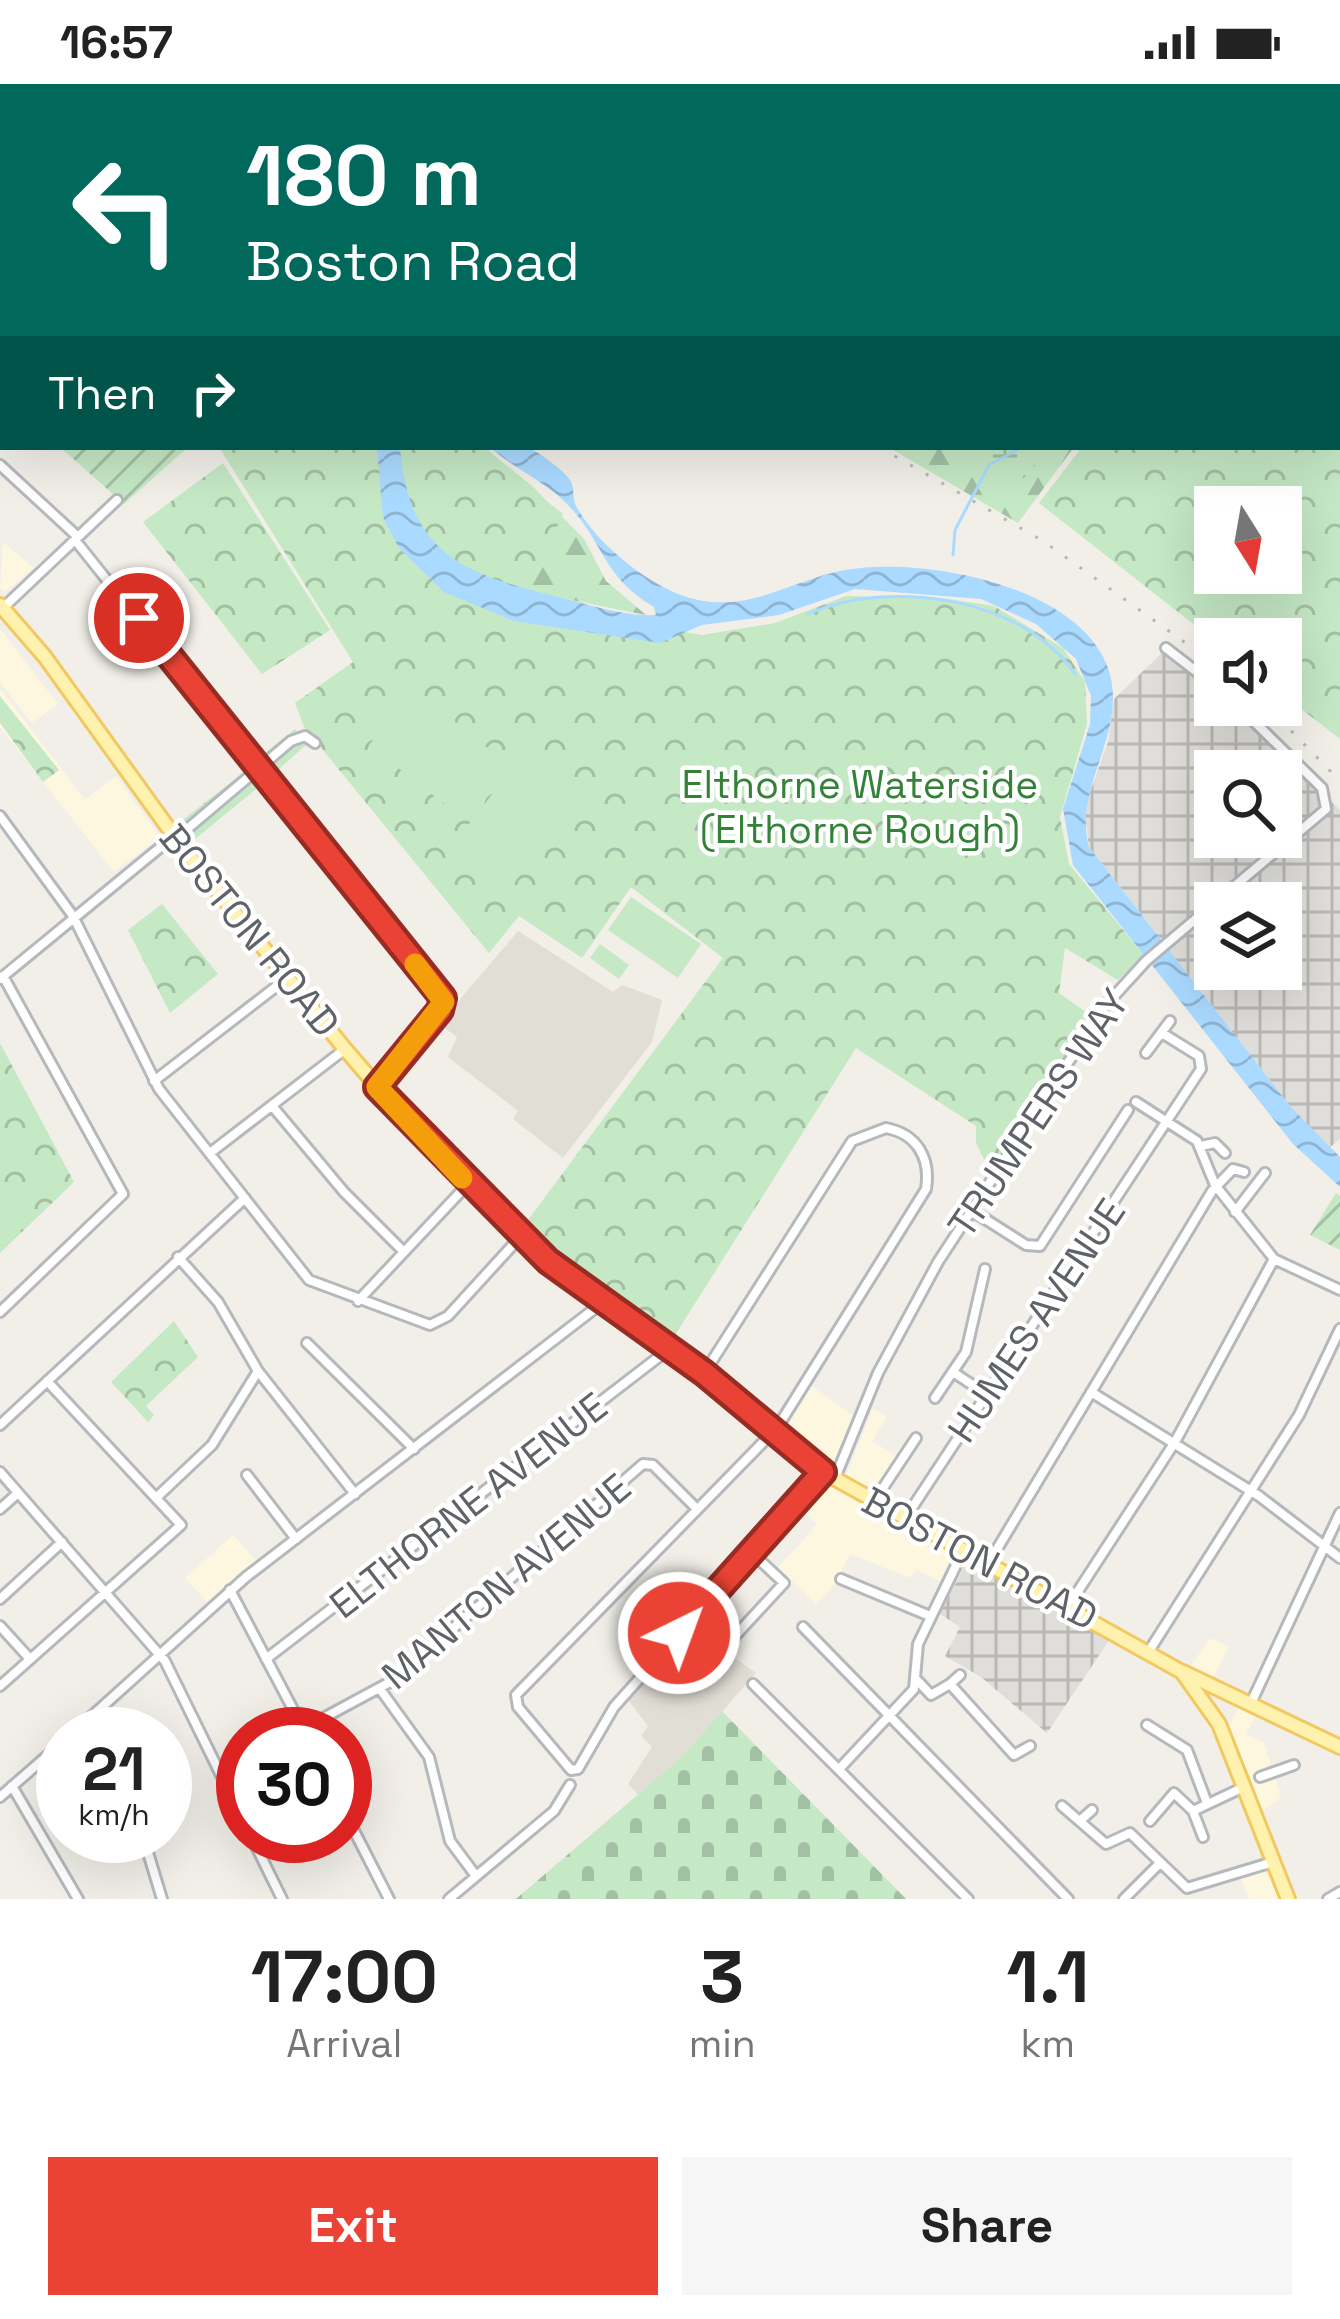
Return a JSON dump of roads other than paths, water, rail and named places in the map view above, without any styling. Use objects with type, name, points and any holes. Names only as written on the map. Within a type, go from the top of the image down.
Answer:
[{"type":"main road","name":"BOSTON ROAD","points":[[2,606],[345,1049],[468,1184],[522,1235],[602,1303],[704,1373],[829,1476],[1069,1605],[1182,1672],[1340,1747]]},
{"type":"main road","name":"BOSTON ROAD","points":[[1182,1672],[1219,1724],[1249,1782],[1288,1899]]},
{"type":"main road","points":[[1219,1724],[1220,1703],[1244,1700]]},
{"type":"street","points":[[0,465],[77,539],[447,1001],[377,1087]]},
{"type":"street","points":[[2,606],[118,500]]},
{"type":"street","points":[[1166,648],[1194,670]]},
{"type":"street","name":"TRUMPERS WAY","points":[[697,1509],[516,1695],[518,1707],[576,1771],[614,1707],[752,1552],[829,1476],[878,1373],[971,1210],[1105,1006],[1146,961],[1326,809],[1322,788],[1259,726]]},
{"type":"street","points":[[0,1312],[123,1194],[2,978],[297,738],[305,736],[315,743]]},
{"type":"street","points":[[0,816],[73,916],[154,1081],[309,1280],[422,1324],[439,1323],[522,1235]]},
{"type":"street","points":[[154,1081],[287,978]]},
{"type":"street","points":[[1146,1053],[1170,1021]]},
{"type":"street","name":"HUMES AVENUE","points":[[905,1518],[1203,1065],[1199,1056],[1162,1033]]},
{"type":"street","points":[[210,1153],[345,1049]]},
{"type":"street","points":[[1136,1102],[1201,1146],[1215,1185],[1274,1259],[1340,1290]]},
{"type":"street","points":[[273,1107],[344,1192],[403,1251]]},
{"type":"street","points":[[971,1210],[1027,1245],[1040,1246],[1128,1110]]},
{"type":"street","points":[[697,1509],[772,1432],[926,1189],[926,1162],[910,1136],[886,1128],[852,1141],[704,1373]]},
{"type":"street","points":[[1201,1146],[1211,1138],[1225,1153]]},
{"type":"street","points":[[988,1564],[1215,1185],[1233,1169],[1244,1172]]},
{"type":"street","points":[[1235,1212],[1264,1172]]},
{"type":"street","points":[[358,1301],[468,1184]]},
{"type":"street","points":[[0,1425],[244,1198]]},
{"type":"street","points":[[178,1257],[218,1302],[258,1370],[356,1495]]},
{"type":"street","points":[[1069,1605],[1175,1442],[1274,1259]]},
{"type":"street","points":[[935,1398],[967,1352],[985,1269]]},
{"type":"street","points":[[103,1707],[230,1590],[602,1303]]},
{"type":"street","points":[[1149,1651],[1299,1415],[1340,1329]]},
{"type":"street","points":[[307,1342],[414,1449]]},
{"type":"street","name":"ELTHORNE AVENUE","points":[[266,1659],[669,1349]]},
{"type":"street","points":[[157,1497],[212,1445],[258,1370]]},
{"type":"street","points":[[953,1372],[986,1394]]},
{"type":"street","points":[[0,1687],[182,1525],[47,1381]]},
{"type":"street","points":[[1090,1392],[1252,1492],[1340,1558]]},
{"type":"street","points":[[874,1501],[916,1438]]},
{"type":"street","name":"MANTON AVENUE","points":[[348,1707],[380,1690],[643,1464],[653,1465],[697,1509]]},
{"type":"street","points":[[0,1472],[160,1655],[216,1766]]},
{"type":"street","points":[[247,1474],[296,1539]]},
{"type":"street","points":[[0,1509],[18,1493]]},
{"type":"street","points":[[1244,1700],[1340,1513]]},
{"type":"street","points":[[0,1599],[62,1542]]},
{"type":"street","points":[[841,1767],[892,1714],[916,1679],[915,1654],[963,1551]]},
{"type":"street","points":[[735,1636],[784,1583],[752,1552]]},
{"type":"street","points":[[841,1579],[930,1616]]},
{"type":"street","points":[[230,1590],[291,1707]]},
{"type":"street","points":[[0,1626],[30,1659]]},
{"type":"street","points":[[803,1627],[1068,1899]]},
{"type":"street","points":[[916,1679],[931,1695],[960,1675]]},
{"type":"street","points":[[753,1684],[968,1899]]},
{"type":"street","points":[[950,1684],[1014,1755],[1030,1746]]},
{"type":"street","points":[[380,1690],[429,1756],[450,1841],[476,1876]]},
{"type":"street","points":[[1147,1724],[1187,1750],[1207,1803]]},
{"type":"street","points":[[0,1797],[36,1765]]},
{"type":"street","points":[[1192,1811],[1294,1765]]},
{"type":"street","points":[[449,1899],[554,1811],[570,1785]]},
{"type":"street","points":[[12,1786],[78,1899]]},
{"type":"street","points":[[1150,1821],[1174,1793],[1192,1811],[1203,1837]]},
{"type":"street","points":[[1062,1806],[1106,1844],[1130,1833],[1187,1888],[1273,1862]]},
{"type":"street","points":[[1082,1819],[1091,1810]]},
{"type":"street","points":[[151,1863],[162,1899]]},
{"type":"street","points":[[264,1863],[282,1899]]},
{"type":"street","points":[[370,1863],[388,1899]]},
{"type":"street","points":[[1124,1899],[1159,1864]]},
{"type":"street","points":[[1328,1899],[1340,1892]]},
{"type":"water","points":[[377,450],[400,450],[416,515],[450,556],[501,581],[599,608],[656,615],[654,607],[614,571],[568,505],[494,450],[532,450],[570,480],[575,503],[607,545],[634,569],[678,594],[701,601],[744,600],[845,570],[915,568],[995,583],[1067,617],[1093,641],[1109,671],[1113,694],[1107,739],[1088,803],[1089,847],[1194,982],[1194,990],[1200,990],[1290,1106],[1340,1157],[1340,1187],[1293,1144],[1073,865],[1063,809],[1090,724],[1091,696],[1076,659],[1036,624],[981,599],[855,589],[779,615],[702,625],[660,643],[514,621],[444,592],[399,548],[383,518]]},
{"type":"waterway","points":[[953,555],[955,530],[989,465],[1016,450]]},
{"type":"waterway","points":[[808,614],[877,597],[952,602],[1023,627],[1052,648],[1075,674]]},
{"type":"railway","points":[[884,450],[1043,541],[1194,649]]},
{"type":"railway","points":[[1286,726],[1340,781]]},
{"type":"park label","name":"Elthorne Waterside (Elthorne Rough)","points":[[860,806]]}]
